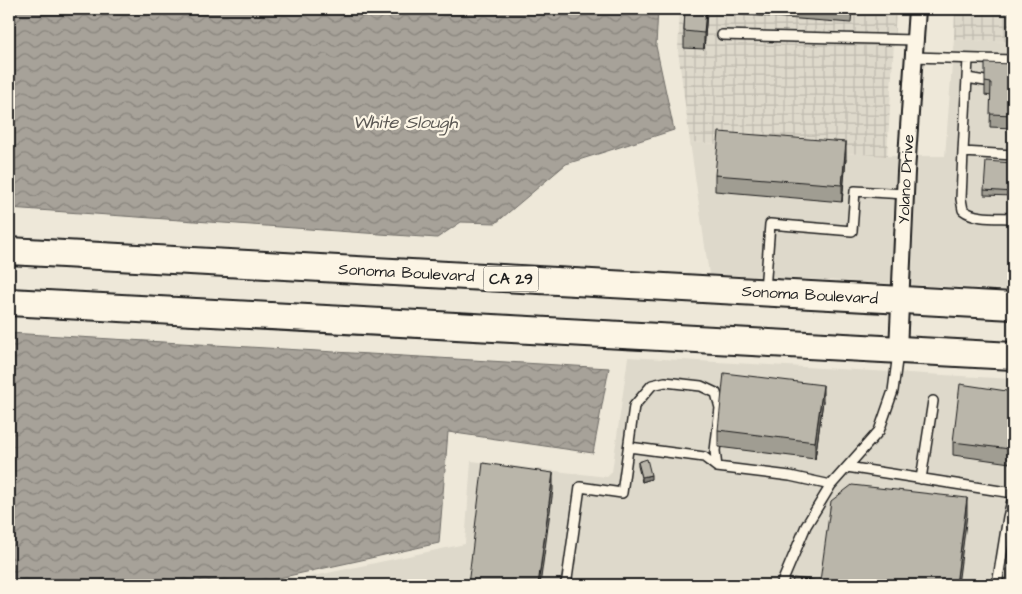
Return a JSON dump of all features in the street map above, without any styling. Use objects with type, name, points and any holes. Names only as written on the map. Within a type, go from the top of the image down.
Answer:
[{"type":"main road","name":"Sonoma Boulevard","points":[[9,251],[1013,306]]},
{"type":"main road","points":[[9,302],[1013,356]]},
{"type":"street","name":"Yolano Drive","points":[[898,350],[905,194],[917,9]]},
{"type":"lane","points":[[722,35],[915,40]]},
{"type":"lane","points":[[913,57],[1013,60]]},
{"type":"lane","points":[[968,59],[961,199],[963,210],[968,214],[977,216],[1013,218]]},
{"type":"lane","points":[[967,78],[985,81]]},
{"type":"lane","points":[[963,152],[1013,155]]},
{"type":"lane","points":[[764,293],[770,224],[852,231],[855,191],[905,194]]},
{"type":"lane","points":[[781,585],[806,526],[831,485],[879,430],[893,390],[898,350]]},
{"type":"lane","points":[[565,585],[580,487],[622,493],[634,406],[652,385],[665,382],[701,386],[716,393],[720,408],[715,451],[717,467]]},
{"type":"lane","points":[[921,479],[934,400]]},
{"type":"lane","points":[[629,448],[704,457],[717,467],[790,476],[831,485]]},
{"type":"lane","points":[[847,467],[1013,493]]},
{"type":"lane","points":[[997,585],[1006,526],[1013,497]]},
{"type":"shaded area","points":[[680,9],[896,9],[887,156],[690,142],[678,50]]},
{"type":"shaded area","points":[[955,9],[1013,9],[1013,42],[954,39]]},
{"type":"shaded area","points":[[954,39],[1013,42],[1013,290],[709,274],[690,142],[887,156],[945,156]]},
{"type":"shaded area","points":[[628,357],[1013,379],[1013,585],[271,585],[465,544],[471,461],[607,477],[612,472]]},
{"type":"water","name":"White Slough","points":[[9,9],[658,9],[656,46],[674,130],[566,164],[496,223],[461,222],[437,238],[9,208]]},
{"type":"water","points":[[9,333],[609,368],[593,453],[448,432],[439,543],[247,585],[9,585]]},
{"type":"building","points":[[685,9],[706,9],[704,33],[684,31]]},
{"type":"building","points":[[985,63],[1013,64],[1013,115],[990,114],[991,83],[985,82]]},
{"type":"building","points":[[719,132],[846,142],[842,185],[715,175]]},
{"type":"building","points":[[986,161],[1013,163],[1013,192],[984,190]]},
{"type":"building","points":[[724,373],[823,385],[815,442],[718,430]]},
{"type":"building","points":[[960,384],[1013,392],[1013,422],[1010,449],[953,442]]},
{"type":"building","points":[[647,459],[651,475],[642,477],[638,462]]},
{"type":"building","points":[[483,463],[553,473],[538,585],[468,585]]},
{"type":"building","points":[[852,485],[967,498],[956,585],[792,585],[793,578],[820,581],[831,501]]}]
